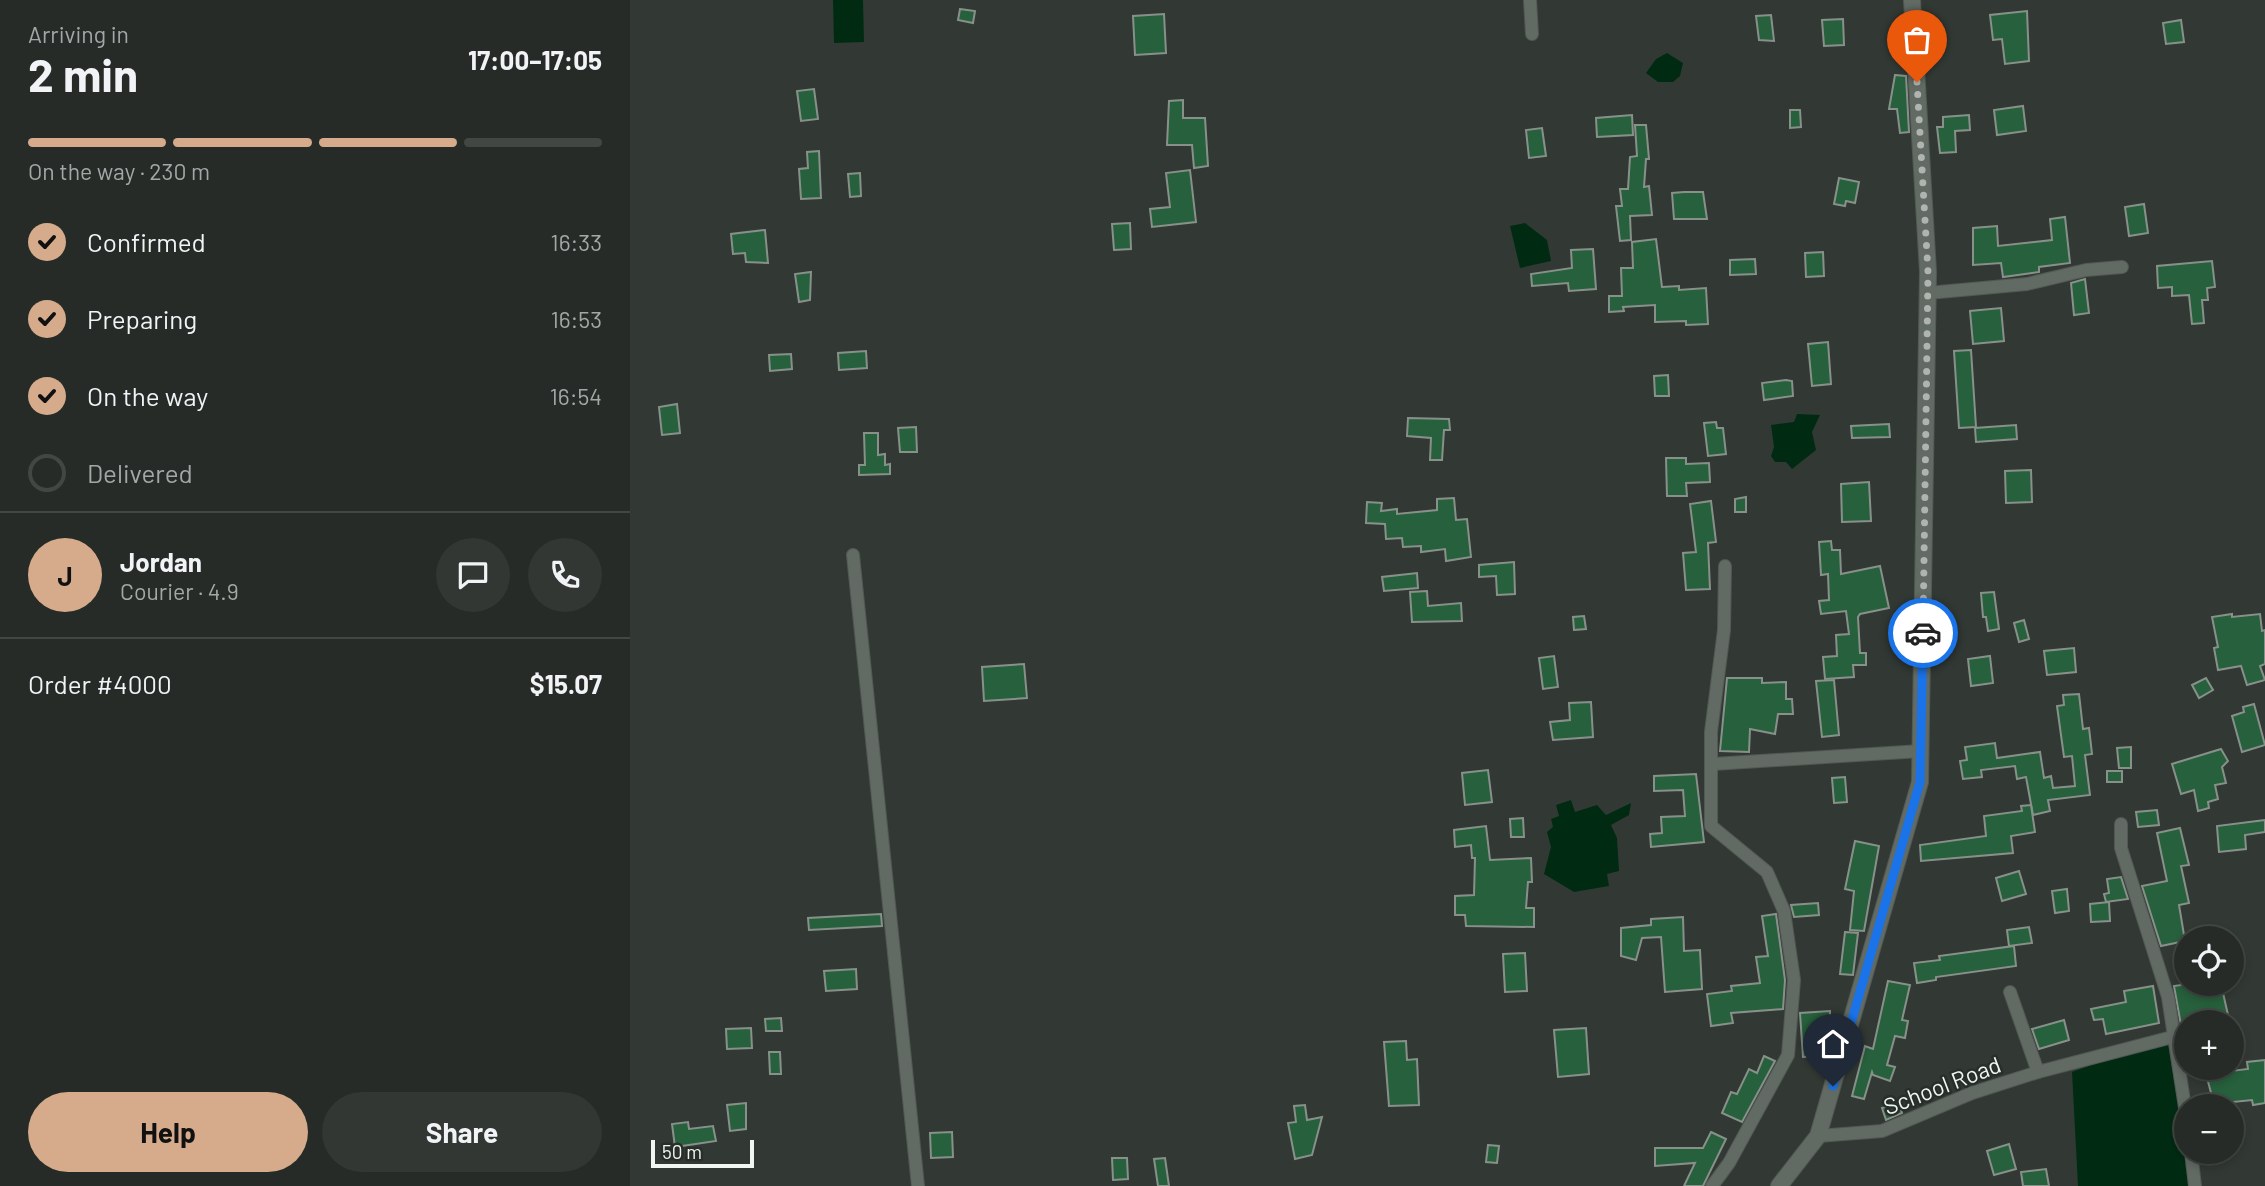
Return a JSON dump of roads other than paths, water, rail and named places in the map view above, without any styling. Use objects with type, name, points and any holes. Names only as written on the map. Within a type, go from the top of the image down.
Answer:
[{"type":"main road","points":[[1779,1186],[1818,1136],[1920,782],[1928,293],[1912,0]]},
{"type":"street","points":[[1530,0],[1532,34]]},
{"type":"street","points":[[1928,293],[2027,284],[2086,270],[2122,267]]},
{"type":"street","points":[[853,555],[918,1186]]},
{"type":"street","points":[[1712,1186],[1730,1163],[1788,1055],[1794,979],[1784,911],[1767,872],[1711,826],[1711,732],[1724,630],[1725,566]]},
{"type":"street","points":[[1713,764],[1921,751]]},
{"type":"street","points":[[2121,824],[2121,848],[2168,997],[2174,1026]]},
{"type":"street","points":[[2010,992],[2038,1072]]},
{"type":"street","name":"School Road","points":[[1818,1136],[1882,1131],[1972,1093],[2038,1072],[2174,1037]]},
{"type":"street","points":[[2192,1164],[2195,1186]]}]
